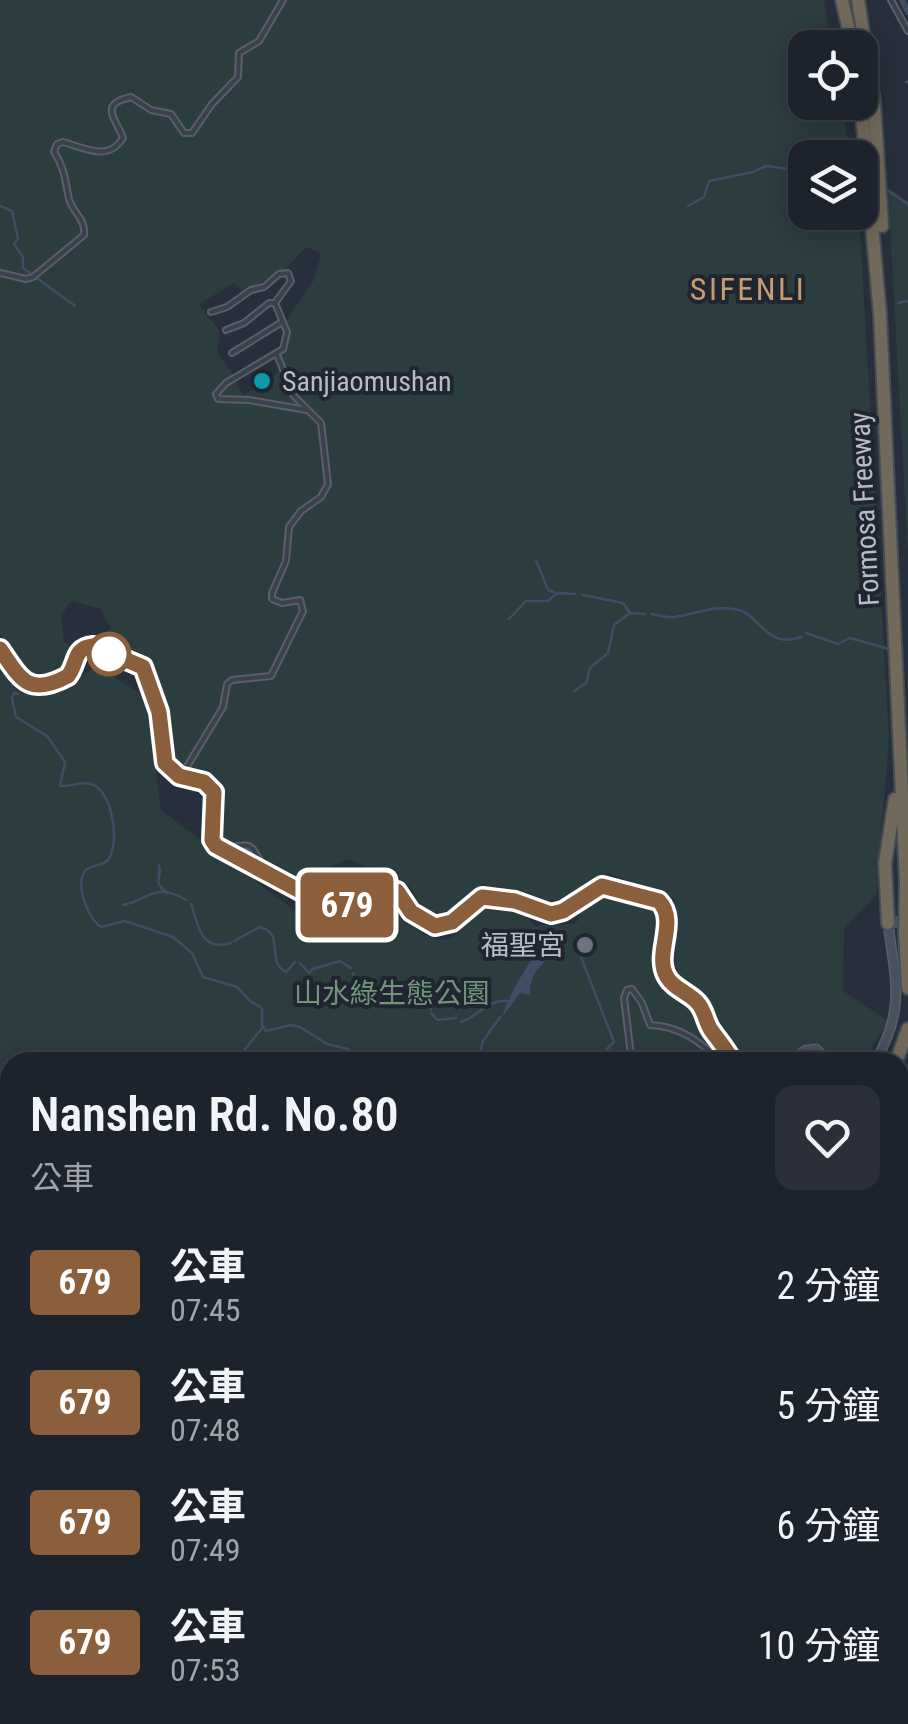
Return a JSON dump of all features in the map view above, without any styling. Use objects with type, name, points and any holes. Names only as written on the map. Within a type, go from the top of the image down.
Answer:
[{"type":"highway","points":[[842,0],[849,30]]},
{"type":"highway","name":"Formosa Freeway","points":[[858,0],[867,42],[873,140]]},
{"type":"highway","name":"Formosa Freeway","points":[[878,227],[900,683],[908,764]]},
{"type":"highway","name":"Formosa Freeway","points":[[900,683],[908,988]]},
{"type":"highway","points":[[888,923],[885,864],[895,802],[898,706]]},
{"type":"main road","points":[[0,649],[22,680],[35,685],[68,676],[84,647],[93,646],[138,663],[149,677],[159,712],[163,758],[171,771],[213,788],[216,799],[212,840],[220,849],[313,898],[355,906],[381,890],[397,891],[411,912],[435,926],[452,922],[482,897],[515,901],[551,914],[563,911],[602,886],[659,901],[667,918],[667,977],[702,1007],[712,1031],[728,1052]]},
{"type":"main road","points":[[880,1052],[893,1028],[896,1012],[888,923],[907,926]]},
{"type":"street","points":[[0,274],[34,276],[84,235],[86,229],[70,201],[66,177],[54,152],[57,144],[63,142],[102,154],[110,152],[123,138],[111,117],[112,110],[119,100],[131,97],[150,110],[171,114],[184,134],[196,131],[212,104],[238,77],[239,53],[259,42],[283,0]]},
{"type":"street","points":[[891,0],[908,31]]},
{"type":"street","points":[[210,312],[228,307],[279,274],[288,273],[291,281],[275,303]]},
{"type":"street","points":[[226,330],[244,322],[269,302],[275,303]]},
{"type":"street","points":[[275,303],[287,332],[278,363]]},
{"type":"street","points":[[232,353],[282,322]]},
{"type":"street","points":[[283,349],[216,394],[218,399],[307,410]]},
{"type":"street","points":[[181,777],[223,706],[227,684],[271,676],[303,611],[300,600],[282,603],[271,596],[286,562],[290,527],[300,511],[321,497],[328,484],[321,422],[294,396],[276,355]]},
{"type":"street","points":[[220,849],[246,844],[254,847],[272,877]]},
{"type":"street","points":[[631,1052],[624,994],[632,990],[650,1025],[673,1026],[711,1052]]},
{"type":"green space","points":[[0,0],[824,0],[829,30],[788,30],[788,120],[844,120],[847,140],[788,140],[788,230],[860,230],[889,739],[876,895],[844,928],[843,991],[888,1021],[869,1052],[826,1052],[811,1045],[795,1052],[736,1052],[717,1026],[707,1001],[671,976],[675,899],[608,873],[548,910],[523,897],[485,888],[459,909],[425,917],[409,886],[349,859],[297,882],[216,839],[220,781],[177,773],[164,753],[165,715],[149,661],[105,643],[111,627],[99,608],[71,601],[61,616],[64,642],[75,650],[65,672],[35,679],[0,635]],"holes":[[[306,247],[321,253],[314,280],[285,322],[290,332],[286,349],[277,359],[282,370],[243,396],[217,352],[220,332],[199,304],[234,283],[244,292],[285,269]]]},
{"type":"green space","points":[[888,187],[908,203],[908,556]]},
{"type":"green space","name":"山水綠生態公園","points":[[0,653],[9,675],[29,687],[55,687],[98,667],[146,697],[161,810],[308,921],[369,911],[388,894],[413,926],[439,939],[450,939],[490,906],[510,907],[535,926],[577,922],[585,903],[603,892],[606,900],[619,897],[658,909],[657,983],[693,1006],[719,1052],[0,1052]]},
{"type":"water","points":[[550,939],[553,948],[558,949],[534,974],[530,995],[520,993],[503,1016],[522,975]]},
{"type":"waterway","points":[[902,0],[908,12]]},
{"type":"waterway","points":[[688,206],[704,197],[709,181],[766,166],[788,169]]},
{"type":"waterway","points":[[884,188],[908,204]]},
{"type":"waterway","points":[[0,206],[12,211],[18,239],[14,244],[23,257],[23,268],[75,306]]},
{"type":"waterway","points":[[898,303],[908,301]]},
{"type":"waterway","points":[[536,560],[548,590],[554,592]]},
{"type":"waterway","points":[[509,619],[526,601],[548,601],[557,593],[575,594]]},
{"type":"waterway","points":[[583,595],[623,603],[630,613],[645,614]]},
{"type":"waterway","points":[[651,614],[675,617],[730,608],[746,613],[780,639],[801,637]]},
{"type":"waterway","points":[[574,691],[586,683],[590,668],[608,653],[614,625],[630,613]]},
{"type":"waterway","points":[[806,633],[838,644],[850,638],[889,649]]},
{"type":"waterway","points":[[18,694],[14,693],[12,698],[16,717],[47,736],[65,762],[60,786],[91,784],[99,788],[109,807],[114,832],[111,854],[105,863],[85,871],[81,885],[84,901],[96,923],[101,927],[125,921],[173,937],[192,953],[203,977],[237,987],[262,1008],[266,1031],[291,1025],[300,1027],[327,1044],[351,1052]]},
{"type":"waterway","points":[[159,865],[158,882],[167,893]]},
{"type":"waterway","points":[[123,905],[159,892],[186,900]]},
{"type":"waterway","points":[[191,904],[207,940],[213,944],[231,943]]},
{"type":"waterway","points":[[234,941],[260,927],[272,936],[280,967],[286,972],[295,962]]},
{"type":"waterway","points":[[581,957],[614,1042],[604,1052]]},
{"type":"waterway","points":[[300,963],[309,973],[340,961],[351,968]]},
{"type":"waterway","points":[[353,973],[366,993],[380,995]]},
{"type":"waterway","points":[[383,994],[410,988]]},
{"type":"waterway","points":[[413,988],[426,992],[431,1010]]},
{"type":"waterway","points":[[461,1022],[495,1002],[508,1001]]},
{"type":"waterway","points":[[431,1013],[437,1020],[456,1018]]},
{"type":"waterway","points":[[480,1052],[483,1041],[500,1017]]},
{"type":"waterway","points":[[243,1052],[263,1027]]},
{"type":"bus line","name":"679","points":[[0,649],[22,680],[39,686],[68,676],[84,647],[93,646],[143,667],[159,712],[165,763],[179,776],[204,782],[214,792],[212,840],[216,846],[313,898],[355,906],[381,890],[397,891],[411,912],[435,926],[452,922],[482,897],[515,901],[543,914],[563,911],[602,886],[659,901],[667,918],[664,971],[702,1007],[712,1031],[728,1052]]},
{"type":"place","name":"Sanjiaomushan","points":[[262,381]]},
{"type":"place","name":"福聖宮","points":[[585,945]]},
{"type":"district","name":"SIFENLI","points":[[748,289]]}]
